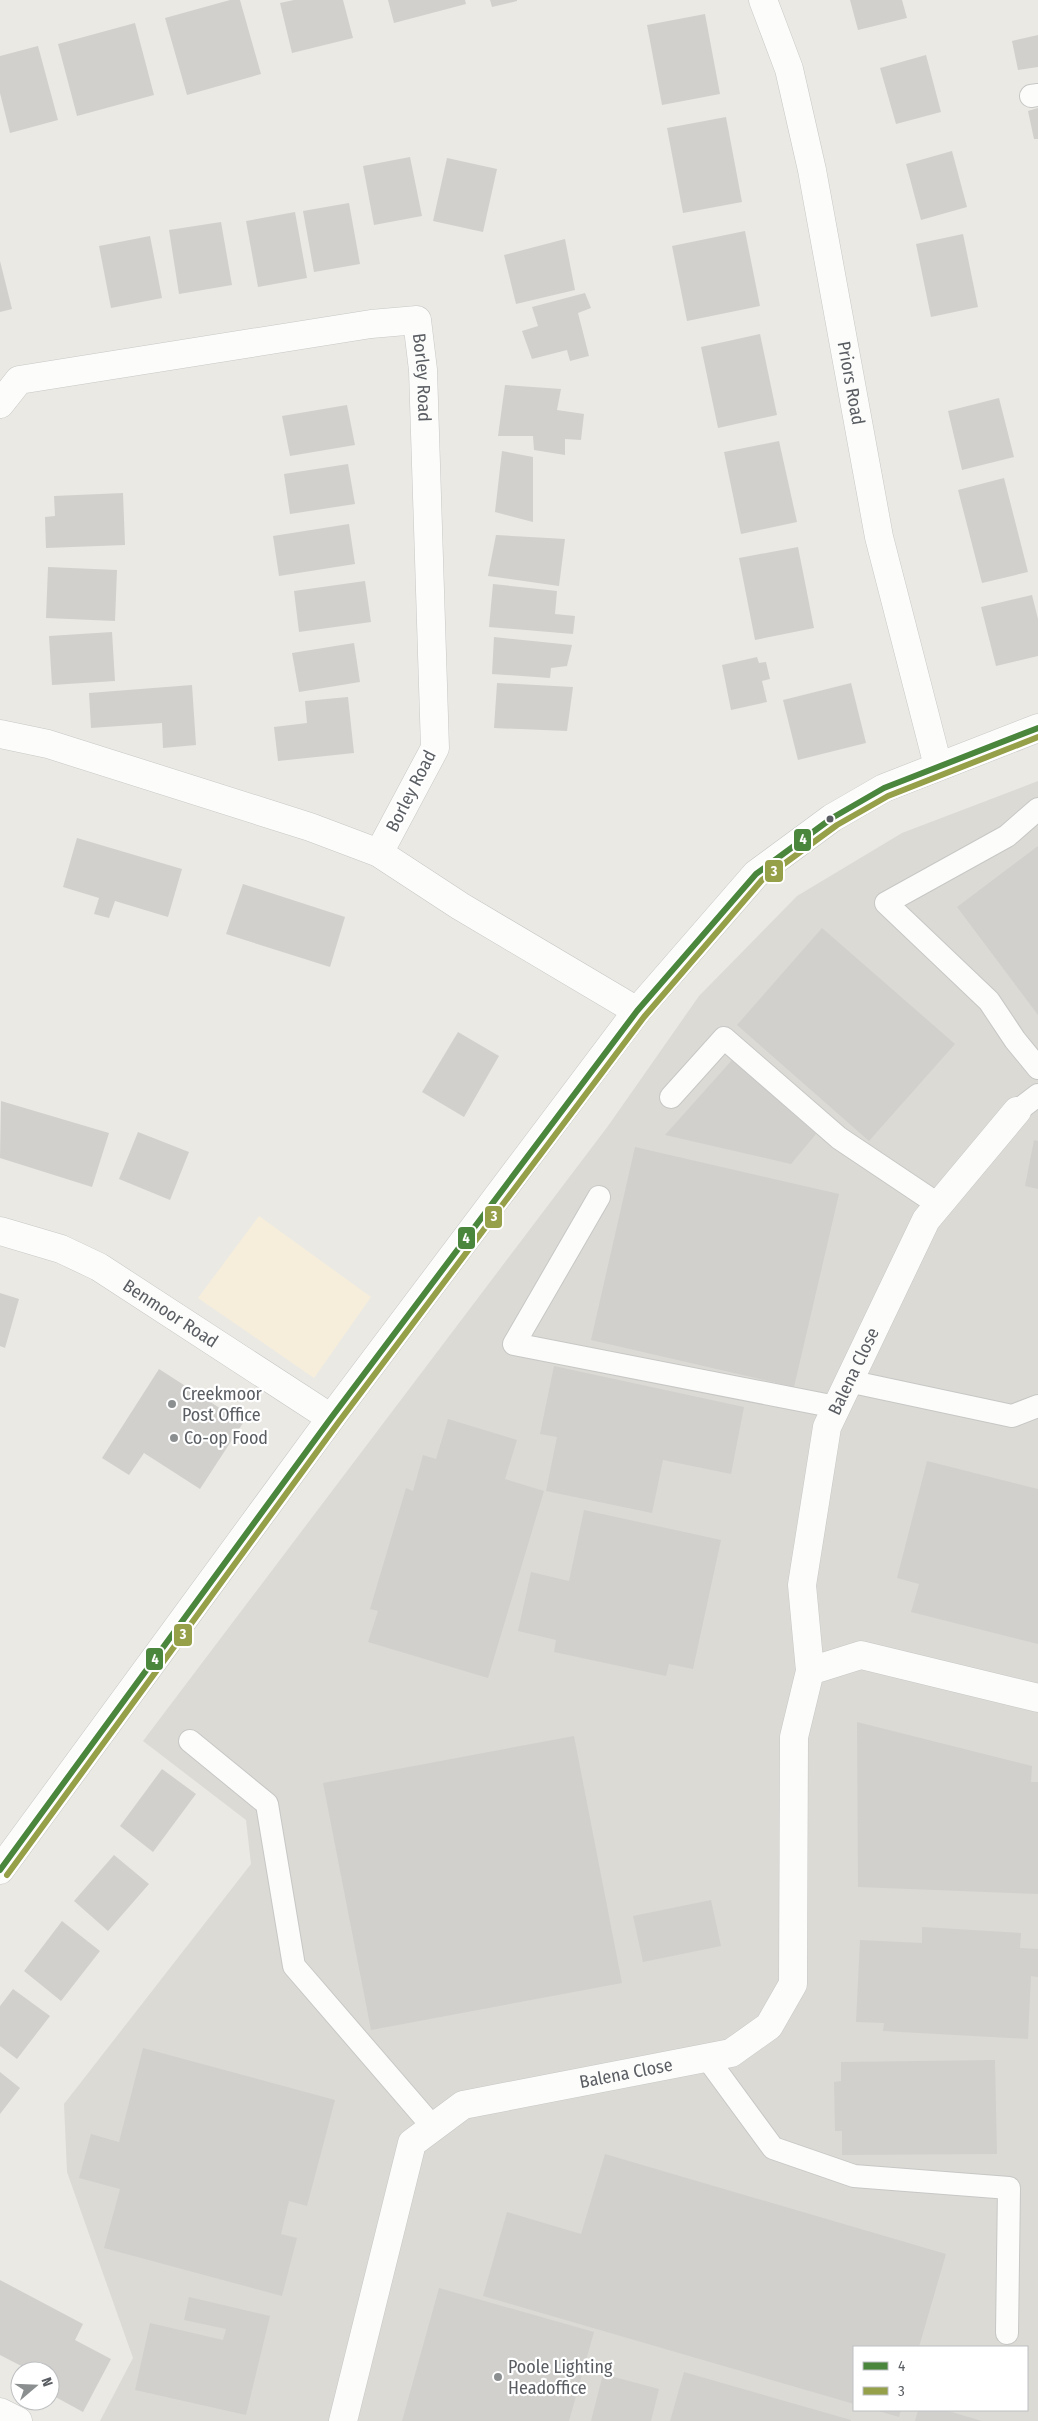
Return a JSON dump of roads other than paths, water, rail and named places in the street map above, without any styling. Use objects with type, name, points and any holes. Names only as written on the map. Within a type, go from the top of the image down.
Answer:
[{"type":"street","name":"Priors Road","points":[[763,0],[789,69],[812,170],[879,537],[938,766]]},
{"type":"street","name":"Borley Road","points":[[0,404],[19,380],[371,324],[417,320],[423,370],[436,748],[379,853]]},
{"type":"street","points":[[0,1870],[331,1418],[637,1011],[756,874],[832,818],[884,788],[1038,728]]},
{"type":"street","name":"Borley Road","points":[[0,734],[57,747],[310,827],[379,853],[460,906],[637,1011]]},
{"type":"street","name":"Balena Close","points":[[343,2421],[412,2142],[463,2104],[730,2053],[769,2026],[793,1984],[794,1737],[810,1672],[802,1585],[827,1427],[926,1220],[1017,1111]]},
{"type":"street","name":"Benmoor Road","points":[[0,1231],[61,1249],[99,1267],[331,1418]]},
{"type":"street","points":[[810,1672],[861,1655],[1038,1698]]},
{"type":"street","points":[[0,2412],[18,2421]]},
{"type":"lane","points":[[1038,810],[1007,836],[886,903],[989,1002],[1015,1040],[1038,1068]]},
{"type":"lane","points":[[671,1096],[724,1038],[840,1138],[939,1205]]},
{"type":"lane","points":[[1017,1111],[1038,1095]]},
{"type":"lane","points":[[599,1197],[514,1344],[836,1406]]},
{"type":"lane","points":[[848,1381],[1012,1416],[1038,1406]]},
{"type":"lane","points":[[190,1741],[267,1804],[294,1966],[433,2127]]},
{"type":"lane","points":[[707,2058],[772,2148],[854,2176],[1009,2188],[1007,2333]]},
{"type":"place","name":"Creekmoor Post Office","points":[[172,1404]]},
{"type":"place","name":"Co-op Food","points":[[174,1438]]},
{"type":"place","name":"Poole Lighting Headoffice","points":[[498,2377]]}]
